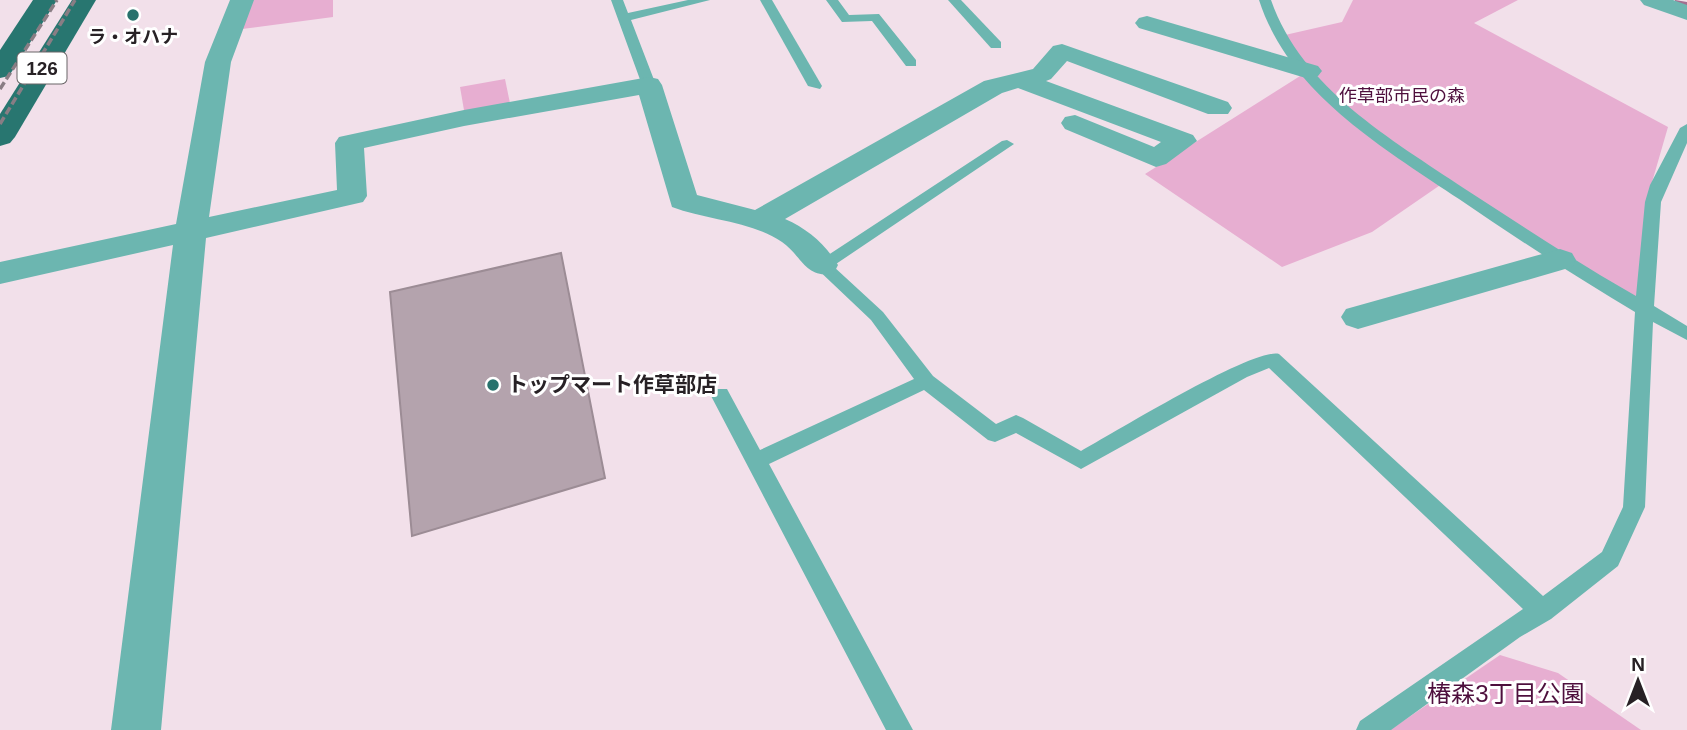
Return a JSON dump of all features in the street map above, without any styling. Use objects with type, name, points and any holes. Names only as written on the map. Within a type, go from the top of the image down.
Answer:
[{"type":"highway","name":"126","points":[[0,70],[45,0]]},
{"type":"highway","name":"126","points":[[0,137],[84,0]]},
{"type":"street","points":[[136,730],[191,232],[218,62],[242,0]]},
{"type":"street","points":[[1652,0],[1687,13]]},
{"type":"street","points":[[1147,23],[1309,71]]},
{"type":"street","points":[[762,219],[993,87],[1042,74],[1062,51],[1218,108]]},
{"type":"street","points":[[1019,80],[1182,141],[1156,159],[1075,123]]},
{"type":"street","points":[[0,273],[352,196],[349,143],[464,118],[649,85],[683,201],[703,209],[762,219],[791,233],[814,252],[822,265]]},
{"type":"street","points":[[1358,317],[1560,260]]},
{"type":"lane","points":[[617,0],[649,85]]},
{"type":"lane","points":[[624,18],[704,0]]},
{"type":"lane","points":[[766,0],[815,86]]},
{"type":"lane","points":[[832,0],[846,19],[875,17],[911,64]]},
{"type":"lane","points":[[954,0],[996,45]]},
{"type":"lane","points":[[1265,0],[1274,27],[1317,85],[1370,132],[1560,260],[1644,312],[1687,334]]},
{"type":"lane","points":[[1369,730],[1511,629],[1542,611],[1609,559],[1634,507],[1644,312],[1653,202],[1658,185],[1687,128]]},
{"type":"lane","points":[[1007,144],[822,265],[877,317],[926,381],[995,434],[1016,423],[1081,461],[1240,372],[1272,359],[1542,611]]},
{"type":"lane","points":[[756,461],[926,381]]},
{"type":"lane","points":[[720,394],[900,730]]},
{"type":"green space","points":[[253,0],[333,0],[333,17],[242,29]]},
{"type":"green space","name":"作草部市民の森","points":[[1353,0],[1518,0],[1474,23],[1668,127],[1648,196],[1640,296],[1626,298],[1449,179],[1372,232],[1282,267],[1145,174],[1308,71],[1285,35],[1342,22]]},
{"type":"green space","points":[[505,79],[511,108],[465,116],[460,87]]},
{"type":"green space","name":"椿森3丁目公園","points":[[1500,655],[1558,673],[1641,730],[1390,730]]},
{"type":"building","name":"トップマート作草部店","points":[[561,253],[605,478],[412,536],[390,292]]},
{"type":"waterway","points":[[1678,2],[1687,4]]},
{"type":"railway","points":[[0,89],[57,0]]},
{"type":"railway","points":[[0,124],[75,0]]},
{"type":"place","name":"ラ・オハナ","points":[[133,15]]},
{"type":"place","name":"トップマート作草部店","points":[[493,385]]}]
